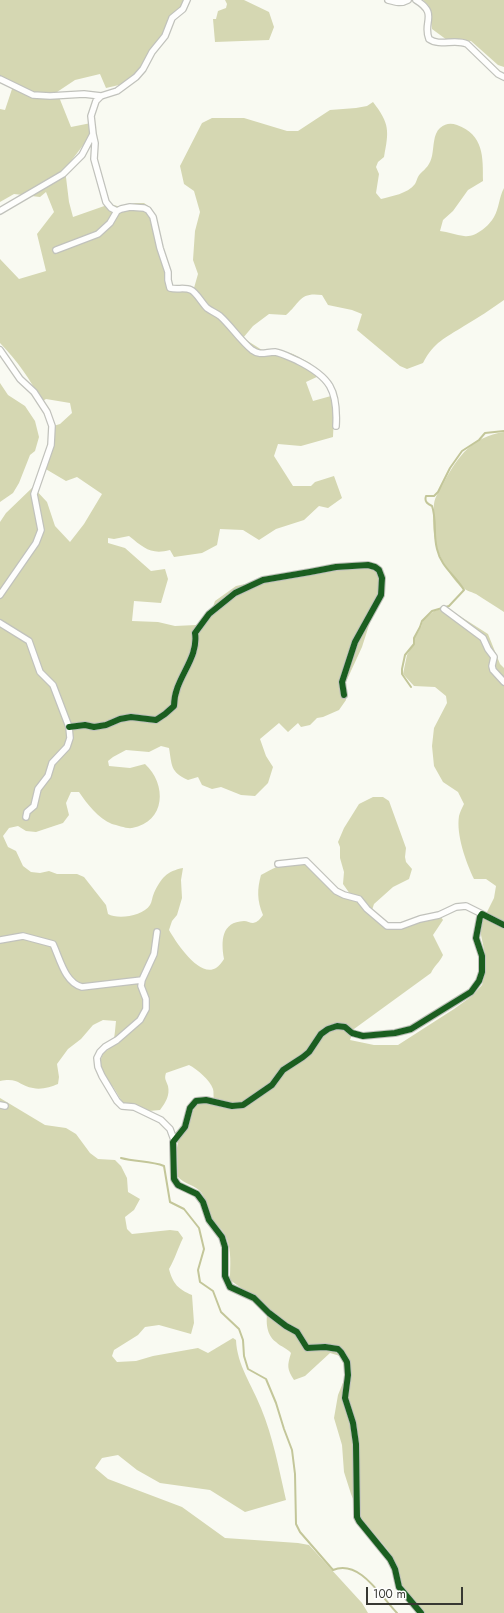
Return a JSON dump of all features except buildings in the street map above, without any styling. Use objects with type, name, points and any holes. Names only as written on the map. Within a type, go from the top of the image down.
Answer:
[{"type":"street","points":[[0,79],[33,95],[50,96],[84,94],[101,96],[117,91],[136,77],[143,69],[152,52],[165,36],[172,18],[183,9],[187,0]]},
{"type":"street","points":[[388,0],[403,2],[408,0]]},
{"type":"street","points":[[416,0],[423,4],[428,10],[429,39],[437,42],[458,41],[467,44],[504,78]]},
{"type":"street","points":[[101,96],[96,101],[92,111],[91,120],[95,143],[94,159],[106,202],[111,208],[117,211]]},
{"type":"street","points":[[0,211],[63,174],[82,155],[93,134]]},
{"type":"street","points":[[56,250],[98,234],[110,223],[117,211],[126,208],[148,210],[151,213],[156,226],[160,248],[168,272],[170,288],[190,289],[194,291],[207,308],[220,316],[253,351],[261,354],[275,352],[292,358],[318,371],[329,383],[337,411],[336,426]]},
{"type":"street","points":[[0,350],[20,379],[34,392],[46,412],[52,426],[51,445],[34,494],[41,530],[36,543],[0,596]]},
{"type":"street","points":[[69,727],[85,725],[94,727],[106,725],[120,719],[131,717],[156,720],[165,714],[174,706],[174,695],[184,670],[193,655],[196,642],[195,633],[209,614],[235,593],[263,580],[336,567],[368,565],[379,570],[382,578],[381,595],[355,642],[342,682],[344,695]]},
{"type":"street","points":[[444,609],[484,638],[488,649],[494,657],[492,666],[493,670],[504,682]]},
{"type":"street","points":[[0,623],[29,641],[40,672],[53,685],[69,727],[70,738],[67,746],[52,763],[48,776],[38,789],[34,806],[27,812],[26,817]]},
{"type":"street","points":[[278,864],[306,861],[336,891],[359,899],[367,909],[387,926],[401,926],[420,919],[439,915],[456,907],[466,906],[504,925]]},
{"type":"street","points":[[420,1613],[400,1587],[395,1568],[390,1559],[357,1517],[356,1444],[353,1423],[345,1398],[348,1375],[344,1357],[338,1349],[307,1348],[297,1332],[286,1326],[269,1313],[254,1298],[230,1287],[225,1276],[225,1247],[222,1236],[209,1220],[203,1202],[197,1194],[178,1185],[174,1179],[172,1148],[174,1140],[185,1127],[190,1108],[193,1104],[201,1100],[232,1106],[243,1105],[251,1101],[272,1085],[283,1070],[309,1052],[321,1034],[328,1029],[337,1026],[345,1027],[352,1033],[363,1036],[395,1033],[411,1029],[436,1012],[471,992],[479,981],[482,972],[482,956],[476,938],[479,920],[482,914]]},
{"type":"street","points":[[157,932],[154,954],[142,980],[141,986],[146,999],[146,1009],[140,1020],[126,1033],[100,1052],[97,1058],[98,1067],[105,1082],[122,1106],[134,1107],[162,1120],[170,1129],[174,1140]]},
{"type":"street","points":[[0,940],[23,936],[53,944],[60,962],[73,983],[77,986],[82,987],[142,980]]},
{"type":"green space","points":[[0,0],[186,0],[183,5],[168,18],[165,31],[137,73],[119,85],[106,88],[100,74],[75,80],[57,92],[71,127],[91,123],[93,130],[65,169],[69,202],[73,217],[110,204],[121,207],[135,203],[144,203],[151,208],[155,215],[158,227],[158,237],[172,286],[194,288],[198,274],[193,260],[195,231],[200,212],[194,191],[184,184],[180,166],[202,123],[212,118],[244,118],[287,131],[298,131],[330,110],[367,106],[373,102],[383,116],[387,128],[387,141],[384,157],[378,162],[376,167],[379,174],[376,193],[381,199],[404,192],[415,184],[419,175],[430,162],[435,137],[440,128],[446,124],[451,124],[466,129],[477,141],[480,148],[483,164],[483,181],[468,190],[453,211],[443,220],[440,231],[461,236],[468,236],[481,231],[494,217],[504,188],[504,300],[440,341],[431,350],[423,363],[407,369],[400,366],[357,330],[362,314],[352,310],[328,305],[322,295],[314,294],[304,297],[286,315],[269,314],[253,326],[243,338],[262,350],[277,349],[293,354],[310,363],[321,375],[306,382],[313,401],[331,396],[334,414],[333,437],[301,446],[278,444],[274,456],[293,486],[311,486],[315,482],[334,476],[342,498],[328,508],[319,506],[304,520],[276,529],[259,540],[243,530],[220,529],[217,545],[202,553],[174,557],[170,550],[158,552],[153,551],[139,544],[129,536],[114,539],[108,538],[108,543],[125,548],[151,571],[165,569],[168,579],[161,603],[134,601],[132,621],[158,622],[175,626],[196,625],[210,615],[215,601],[236,586],[337,564],[352,562],[375,564],[380,568],[385,576],[385,589],[380,603],[370,622],[362,647],[345,684],[346,700],[339,710],[317,718],[310,725],[301,727],[298,723],[288,732],[279,723],[260,739],[266,756],[273,767],[268,783],[255,796],[241,795],[221,787],[212,789],[202,785],[198,777],[188,780],[182,777],[173,767],[169,748],[161,746],[149,752],[126,750],[108,761],[109,766],[130,768],[145,764],[152,772],[160,791],[160,801],[157,810],[151,818],[143,824],[130,828],[112,824],[89,806],[79,792],[71,792],[66,803],[69,815],[63,823],[36,832],[26,831],[18,826],[9,828],[3,836],[8,847],[16,851],[23,866],[31,872],[40,873],[49,871],[57,874],[77,874],[84,877],[106,905],[108,914],[112,916],[130,916],[147,909],[151,904],[154,893],[162,879],[169,873],[183,868],[181,880],[182,898],[177,915],[172,921],[169,930],[182,950],[196,964],[209,970],[216,968],[224,959],[223,939],[227,929],[236,922],[244,921],[255,923],[263,915],[258,890],[261,875],[266,872],[289,863],[301,862],[307,864],[335,891],[345,898],[350,894],[343,884],[344,872],[338,842],[344,828],[359,804],[373,797],[383,797],[389,801],[406,848],[406,862],[412,869],[409,879],[393,887],[374,904],[370,916],[386,927],[441,917],[443,920],[433,935],[443,955],[431,973],[354,1029],[350,1040],[374,1045],[398,1045],[454,1009],[472,996],[482,985],[486,959],[481,935],[481,924],[494,898],[496,886],[486,879],[474,879],[460,840],[458,823],[460,812],[464,804],[458,792],[443,782],[434,766],[432,746],[434,728],[447,703],[446,696],[435,687],[414,686],[403,674],[407,655],[414,643],[415,637],[423,620],[434,611],[441,609],[455,613],[488,634],[500,664],[504,668],[504,1613],[423,1613],[407,1593],[400,1581],[396,1563],[387,1549],[361,1518],[344,1472],[342,1445],[334,1418],[338,1395],[344,1380],[344,1364],[340,1356],[330,1353],[305,1376],[294,1380],[288,1367],[291,1353],[272,1339],[268,1331],[268,1307],[230,1280],[230,1253],[225,1234],[210,1215],[201,1192],[178,1177],[177,1148],[179,1137],[187,1129],[195,1105],[214,1099],[213,1089],[206,1079],[189,1065],[166,1073],[165,1078],[168,1086],[168,1095],[160,1110],[149,1111],[136,1105],[123,1103],[105,1076],[101,1067],[101,1058],[113,1042],[116,1021],[103,1020],[93,1025],[81,1039],[68,1049],[57,1064],[59,1077],[58,1084],[46,1088],[36,1089],[11,1080],[0,1081],[0,522],[6,513],[33,487],[47,502],[55,526],[70,542],[84,524],[102,494],[77,477],[66,481],[44,468],[52,440],[50,427],[60,424],[72,413],[70,403],[46,399],[41,402],[23,371],[0,343],[0,259],[19,279],[46,271],[37,234],[54,212],[46,192],[40,197],[14,194],[0,202],[0,109],[5,110],[12,89],[0,80]]},
{"type":"green space","points":[[225,0],[244,0],[269,12],[274,27],[269,40],[215,42],[213,19],[216,19],[218,11],[226,8],[227,4]]},
{"type":"green space","points":[[423,0],[504,0],[504,67],[498,65],[471,41],[447,40],[432,29],[429,6]]},
{"type":"green space","points":[[0,383],[8,395],[25,406],[35,421],[39,437],[35,451],[30,455],[19,483],[13,493],[0,502]]},
{"type":"green space","points":[[504,432],[504,612],[476,594],[461,587],[454,580],[436,546],[433,529],[433,513],[437,496],[450,472],[461,456],[483,438]]},
{"type":"green space","points":[[0,1098],[45,1125],[66,1128],[76,1134],[90,1153],[98,1159],[115,1160],[121,1166],[127,1178],[128,1192],[140,1199],[134,1210],[125,1217],[127,1229],[132,1234],[170,1230],[178,1231],[183,1238],[169,1269],[174,1282],[183,1291],[192,1295],[194,1323],[191,1334],[159,1325],[145,1327],[138,1335],[114,1350],[112,1356],[117,1362],[136,1361],[153,1356],[198,1348],[208,1353],[233,1338],[236,1340],[239,1358],[269,1430],[286,1500],[245,1512],[210,1490],[160,1483],[137,1470],[118,1455],[102,1458],[95,1468],[108,1479],[182,1507],[225,1538],[309,1545],[362,1603],[368,1613],[0,1613]]},
{"type":"waterway","points":[[411,687],[402,674],[402,669],[405,655],[414,644],[414,638],[422,621],[432,611],[449,606],[464,590],[445,566],[439,555],[435,538],[435,522],[432,506],[426,501],[426,496],[434,496],[438,492],[450,468],[462,451],[479,440],[485,433],[504,431]]},
{"type":"waterway","points":[[121,1158],[164,1166],[170,1202],[184,1209],[199,1228],[204,1249],[198,1270],[200,1282],[213,1291],[221,1312],[239,1329],[243,1340],[244,1356],[248,1369],[266,1379],[292,1450],[295,1474],[296,1524],[300,1532],[333,1570],[343,1568],[352,1570],[361,1575],[377,1589],[397,1613]]},
{"type":"cycle path","points":[[69,727],[85,725],[94,727],[106,725],[120,719],[131,717],[156,720],[165,714],[174,706],[178,687],[193,652],[195,633],[209,614],[235,593],[263,580],[336,567],[368,565],[379,570],[382,578],[381,595],[355,642],[342,682],[344,695]]},
{"type":"cycle path","points":[[421,1613],[399,1587],[395,1569],[390,1559],[357,1517],[356,1444],[353,1423],[345,1398],[348,1375],[347,1362],[338,1349],[325,1347],[307,1348],[297,1332],[286,1326],[269,1313],[254,1298],[230,1287],[225,1276],[225,1247],[222,1237],[209,1220],[203,1202],[197,1194],[178,1185],[174,1179],[173,1142],[185,1127],[190,1108],[196,1101],[206,1100],[232,1106],[243,1105],[272,1085],[283,1070],[309,1052],[321,1034],[328,1029],[337,1026],[345,1027],[352,1033],[363,1036],[395,1033],[411,1029],[471,992],[479,981],[482,972],[482,956],[476,938],[480,917],[482,914],[504,925]]}]
